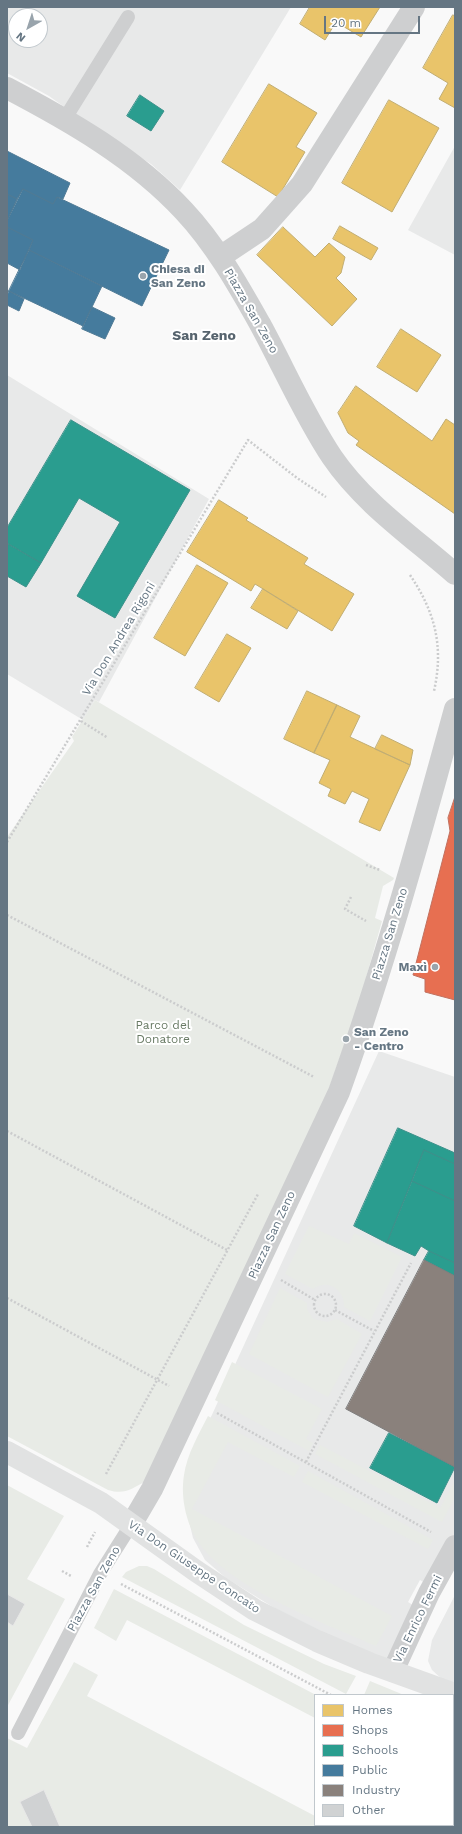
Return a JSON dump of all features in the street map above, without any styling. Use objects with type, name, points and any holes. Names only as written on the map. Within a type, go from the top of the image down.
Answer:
[{"type":"street","points":[[220,256],[262,229],[302,184],[414,7]]},
{"type":"street","name":"Piazza San Zeno","points":[[7,88],[64,120],[121,156],[154,182],[185,211],[220,256],[259,323],[305,411],[333,458],[381,512],[455,574]]},
{"type":"street","name":"Piazza San Zeno","points":[[131,1525],[152,1489],[339,1092],[363,1024],[400,904],[455,709]]},
{"type":"street","name":"Via Don Giuseppe Concato","points":[[7,1452],[101,1503],[196,1571],[255,1610],[317,1641],[455,1694]]},
{"type":"street","name":"Via Enrico Fermi","points":[[393,1671],[429,1593],[455,1546]]},
{"type":"lane","points":[[64,120],[128,17]]},
{"type":"lane","name":"Piazza San Zeno","points":[[18,1733],[100,1574],[131,1525]]},
{"type":"path","name":"Via Don Andrea Rigoni","points":[[7,842],[81,721],[248,440],[297,478],[329,499]]},
{"type":"path","points":[[406,569],[426,601],[438,639],[438,660],[433,696]]},
{"type":"path","points":[[81,721],[108,738]]},
{"type":"path","points":[[366,865],[380,870],[385,867]]},
{"type":"path","points":[[345,908],[351,897]]},
{"type":"path","points":[[7,915],[339,1092]]},
{"type":"path","points":[[7,1131],[227,1250]]},
{"type":"path","points":[[306,1462],[411,1263]]},
{"type":"path","points":[[277,1278],[315,1300]]},
{"type":"path","points":[[321,1294],[331,1295],[336,1301],[335,1310],[328,1316],[321,1315],[314,1307],[315,1300],[321,1294]]},
{"type":"path","points":[[7,1298],[434,1534]]},
{"type":"path","points":[[335,1310],[374,1331]]},
{"type":"path","points":[[62,1571],[71,1576]]},
{"type":"shaded area","points":[[7,7],[291,7],[180,190],[151,164],[95,129],[49,96],[7,73]]},
{"type":"shaded area","points":[[455,146],[455,255],[408,230]]},
{"type":"shaded area","points":[[7,375],[209,499],[99,702],[95,700],[83,720],[7,674]]},
{"type":"shaded area","points":[[379,1051],[455,1077],[455,1535],[428,1585],[420,1580],[408,1602],[416,1607],[388,1658],[384,1660],[289,1617],[226,1578],[205,1560],[193,1538],[184,1500],[185,1479],[199,1443]]},
{"type":"shaded area","points":[[455,1595],[455,1686],[445,1682],[432,1670],[428,1661],[432,1640]]},
{"type":"green space","name":"Parco del Donatore","points":[[95,700],[394,878],[383,886],[375,918],[382,921],[359,1003],[327,1094],[146,1481],[132,1489],[119,1492],[108,1490],[7,1436],[7,837],[74,741],[72,737]]},
{"type":"green space","points":[[309,1226],[349,1244],[354,1233],[402,1257],[370,1321],[344,1307],[342,1295],[330,1285],[319,1286],[313,1289],[285,1274]]},
{"type":"green space","points":[[280,1288],[307,1303],[307,1309],[313,1319],[327,1322],[337,1319],[362,1334],[328,1397],[249,1354]]},
{"type":"green space","points":[[232,1362],[322,1409],[306,1439],[313,1443],[309,1451],[215,1400]]},
{"type":"green space","points":[[208,1416],[300,1466],[294,1477],[228,1442],[192,1509],[392,1616],[376,1646],[308,1616],[258,1591],[236,1578],[217,1563],[202,1547],[192,1531],[186,1513],[183,1484],[188,1459]]},
{"type":"green space","points":[[320,1445],[440,1508],[455,1481],[455,1497],[442,1522],[315,1454]]},
{"type":"green space","points":[[308,1471],[433,1540],[428,1549],[302,1482]]},
{"type":"green space","points":[[7,1485],[64,1516],[27,1579],[65,1599],[7,1707]]},
{"type":"green space","points":[[139,1566],[147,1566],[154,1569],[244,1625],[324,1664],[356,1676],[346,1694],[122,1577],[126,1572]]},
{"type":"green space","points":[[114,1589],[314,1694],[314,1717],[127,1620],[116,1641],[94,1628]]},
{"type":"green space","points":[[74,1662],[98,1675],[87,1696],[314,1815],[314,1826],[336,1827],[7,1827],[7,1738],[27,1748]]},
{"type":"green space","points":[[370,1681],[402,1694],[364,1694]]},
{"type":"green space","points":[[454,1713],[455,1713],[454,1752]]},
{"type":"green space","points":[[455,1770],[455,1816],[454,1816]]},
{"type":"building: Homes","points":[[310,7],[380,7],[361,37],[336,22],[325,40],[300,24]]},
{"type":"building: Homes","points":[[453,15],[455,16],[455,108],[439,99],[448,83],[423,68]]},
{"type":"building: Homes","points":[[269,84],[317,113],[296,147],[305,152],[278,197],[222,162]]},
{"type":"building: Homes","points":[[389,100],[439,128],[392,212],[342,183]]},
{"type":"building: Homes","points":[[340,226],[378,248],[371,260],[333,239]]},
{"type":"building: Homes","points":[[283,227],[315,257],[329,243],[345,257],[341,273],[336,278],[357,299],[332,326],[257,255]]},
{"type":"building: Homes","points":[[401,329],[441,355],[417,392],[377,367]]},
{"type":"building: Homes","points":[[356,386],[432,441],[446,419],[455,425],[455,514],[356,445],[359,441],[348,433],[338,413]]},
{"type":"building: Homes","points":[[219,500],[248,518],[246,520],[308,558],[304,564],[354,594],[332,631],[255,584],[251,591],[187,552]]},
{"type":"building: Homes","points":[[197,565],[228,583],[185,656],[154,638]]},
{"type":"building: Homes","points":[[263,589],[298,611],[287,629],[251,608]]},
{"type":"building: Homes","points":[[227,634],[251,648],[219,702],[195,688]]},
{"type":"building: Homes","points":[[307,691],[337,705],[314,753],[284,739]]},
{"type":"building: Homes","points":[[337,705],[360,716],[350,737],[410,765],[380,831],[359,822],[369,799],[352,791],[345,804],[328,796],[331,789],[319,783],[330,760],[314,753]]},
{"type":"building: Homes","points":[[382,735],[413,750],[410,765],[375,749]]},
{"type":"building: Shops","points":[[455,797],[455,1000],[425,992],[425,979],[413,975],[450,831],[448,818]]},
{"type":"building: Schools","points":[[140,95],[164,111],[151,131],[127,116]]},
{"type":"building: Schools","points":[[71,420],[190,490],[115,618],[77,596],[120,522],[79,498],[41,563],[7,543],[7,528]]},
{"type":"building: Schools","points":[[8,544],[41,563],[26,587],[7,576]]},
{"type":"building: Schools","points":[[398,1128],[455,1153],[455,1164],[424,1150],[387,1243],[354,1226]]},
{"type":"building: Schools","points":[[424,1150],[455,1164],[455,1201],[412,1181]]},
{"type":"building: Schools","points":[[412,1181],[455,1201],[455,1263],[421,1246],[415,1256],[387,1243]]},
{"type":"building: Schools","points":[[429,1251],[455,1263],[455,1276],[424,1260]]},
{"type":"building: Schools","points":[[389,1433],[455,1467],[437,1503],[370,1468]]},
{"type":"building: Public","points":[[7,151],[70,183],[63,199],[57,197],[53,204],[23,189],[17,199],[7,194]]},
{"type":"building: Public","points":[[23,189],[53,204],[57,197],[169,250],[142,306],[29,250],[33,240],[7,227],[7,221]]},
{"type":"building: Public","points":[[7,194],[17,199],[7,221]]},
{"type":"building: Public","points":[[7,227],[33,240],[20,270],[7,263]]},
{"type":"building: Public","points":[[29,250],[102,286],[83,326],[9,291]]},
{"type":"building: Public","points":[[9,291],[24,299],[19,311],[7,305],[7,296]]},
{"type":"building: Public","points":[[92,307],[115,318],[105,339],[82,329]]},
{"type":"building: Industry","points":[[424,1260],[455,1276],[455,1467],[346,1409]]},
{"type":"building: Other","points":[[7,1594],[25,1604],[13,1626],[7,1622]]},
{"type":"building: Other","points":[[44,1790],[60,1827],[32,1827],[20,1802]]},
{"type":"place","name":"Chiesa di San Zeno","points":[[143,276]]},
{"type":"place","name":"Maxì","points":[[435,967]]},
{"type":"place","name":"San Zeno - Centro","points":[[346,1039]]},
{"type":"district","name":"San Zeno","points":[[204,336]]}]
